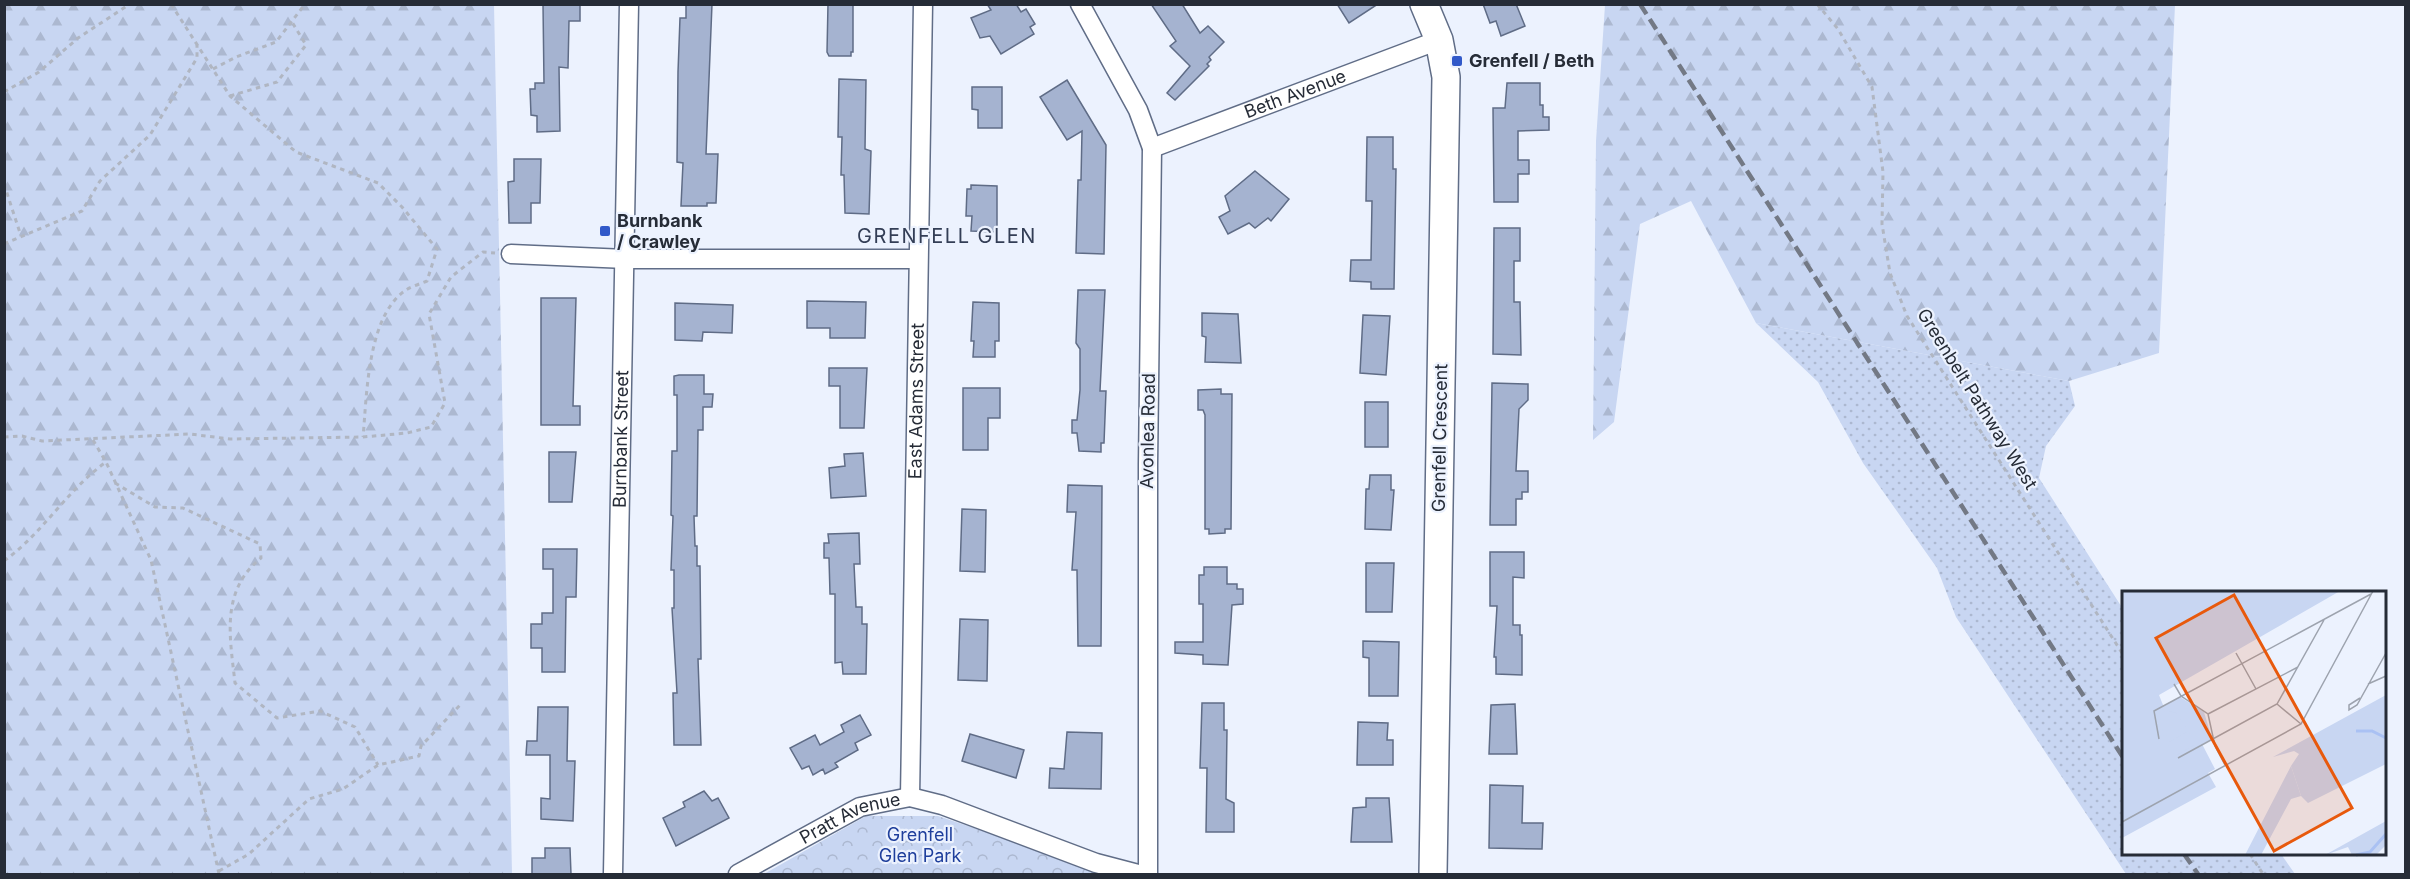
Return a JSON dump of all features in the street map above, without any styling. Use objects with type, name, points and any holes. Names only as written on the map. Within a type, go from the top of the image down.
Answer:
[{"type":"street","name":"Burnbank Street","points":[[613,874],[629,4]]},
{"type":"street","name":"East Adams Street","points":[[910,797],[923,4]]},
{"type":"street","name":"Avonlea Road","points":[[1080,4],[1138,110],[1152,148],[1148,465],[1148,874]]},
{"type":"street","name":"Grenfell Crescent","points":[[1424,4],[1439,40],[1446,77],[1433,874]]},
{"type":"street","name":"Beth Avenue","points":[[1152,148],[1439,40]]},
{"type":"street","points":[[511,254],[626,259],[918,259]]},
{"type":"street","name":"Pratt Avenue","points":[[738,874],[860,807],[910,797],[942,806],[1096,863],[1138,874]]},
{"type":"path","points":[[171,4],[230,96],[296,152],[378,183],[402,207],[437,249],[427,281],[405,290],[382,318],[368,374],[363,437]]},
{"type":"path","points":[[213,69],[236,57],[276,42],[305,4]]},
{"type":"path","name":"Greenbelt Pathway West","points":[[1817,4],[1838,29],[1872,87],[1883,172],[1882,224],[1890,273],[1907,316],[2122,653]]},
{"type":"path","points":[[4,92],[39,72],[78,38],[127,5]]},
{"type":"path","points":[[230,96],[277,82],[306,45],[292,22]]},
{"type":"path","points":[[4,244],[82,212],[100,181],[150,135],[197,58],[197,44]]},
{"type":"path","points":[[4,184],[21,236]]},
{"type":"path","points":[[4,437],[22,436],[42,441],[190,434],[230,439],[363,437],[407,433],[431,427],[445,404],[429,314],[451,277],[483,252],[511,254]]},
{"type":"path","points":[[93,440],[106,462],[151,560],[219,873],[249,854],[309,800],[343,789],[378,765],[419,756],[421,746],[462,703]]},
{"type":"path","points":[[4,561],[27,545],[89,474],[106,462]]},
{"type":"path","points":[[116,483],[155,507],[183,508],[261,544],[261,558],[246,570],[229,616],[235,683],[277,718],[320,711],[355,727],[378,765]]},
{"type":"path","points":[[2251,855],[2263,874]]},
{"type":"green space","points":[[5,4],[494,5],[512,874],[5,874]]},
{"type":"green space","points":[[1605,5],[2175,5],[2159,353],[2069,381],[1756,323],[1691,201],[1640,224],[1614,422],[1593,440],[1596,141]]},
{"type":"green space","points":[[1756,323],[2069,381],[2075,406],[2046,446],[2039,478],[2122,607],[2122,855],[2282,855],[2295,874],[2126,874],[1956,617],[1937,568],[1863,463],[1818,382]]},
{"type":"green space","name":"Grenfell Glen Park","points":[[866,816],[938,816],[1112,874],[764,874]]},
{"type":"building","points":[[543,4],[580,4],[580,21],[569,21],[568,68],[559,67],[560,131],[537,132],[537,116],[531,115],[530,89],[535,89],[535,83],[544,83]]},
{"type":"building","points":[[686,4],[712,4],[706,154],[718,154],[716,203],[707,203],[707,206],[681,206],[683,163],[677,162],[678,72],[680,18],[686,18]]},
{"type":"building","points":[[828,4],[853,4],[853,52],[851,56],[829,56],[827,52]]},
{"type":"building","points":[[987,4],[1016,4],[1021,12],[1026,9],[1035,24],[1030,27],[1034,34],[1001,54],[990,36],[980,38],[971,18],[991,10]]},
{"type":"building","points":[[1151,4],[1182,4],[1200,33],[1208,26],[1224,42],[1209,57],[1211,60],[1207,64],[1209,66],[1175,100],[1167,93],[1190,66],[1170,46],[1176,41]]},
{"type":"building","points":[[1337,4],[1378,4],[1349,23]]},
{"type":"building","points":[[1483,4],[1516,4],[1525,26],[1501,36],[1496,21],[1490,23]]},
{"type":"building","points":[[839,79],[866,80],[865,149],[871,151],[869,214],[845,213],[844,175],[841,175],[842,137],[838,137]]},
{"type":"building","points":[[1067,80],[1106,145],[1104,254],[1076,253],[1082,131],[1067,140],[1040,97]]},
{"type":"building","points":[[1507,83],[1540,83],[1540,105],[1543,105],[1543,117],[1549,117],[1549,130],[1518,131],[1518,160],[1529,160],[1529,174],[1518,174],[1518,202],[1494,202],[1493,108],[1505,108]]},
{"type":"building","points":[[972,87],[1002,87],[1002,128],[978,128],[978,110],[972,109]]},
{"type":"building","points":[[1367,137],[1393,137],[1393,169],[1396,169],[1394,289],[1371,289],[1371,282],[1350,281],[1351,260],[1371,260],[1372,201],[1366,201]]},
{"type":"building","points":[[514,159],[541,159],[540,203],[531,203],[531,223],[509,223],[508,182],[514,181]]},
{"type":"building","points":[[1255,171],[1289,199],[1271,221],[1268,218],[1255,228],[1249,223],[1228,234],[1219,217],[1230,211],[1225,196]]},
{"type":"building","points":[[971,185],[997,186],[997,232],[971,231],[972,216],[966,216],[967,189],[971,189]]},
{"type":"building","points":[[1494,228],[1520,228],[1520,261],[1514,261],[1514,302],[1520,302],[1521,355],[1493,354]]},
{"type":"building","points":[[1078,290],[1105,290],[1100,391],[1106,391],[1104,443],[1101,443],[1101,452],[1079,451],[1077,433],[1072,433],[1072,420],[1077,420],[1080,390],[1080,349],[1076,343]]},
{"type":"building","points":[[541,298],[576,298],[573,406],[580,406],[580,425],[541,425]]},
{"type":"building","points":[[807,301],[866,302],[865,338],[830,338],[830,328],[807,328]]},
{"type":"building","points":[[973,302],[999,303],[999,341],[995,341],[995,357],[973,357],[974,341],[971,341]]},
{"type":"building","points":[[675,303],[733,305],[732,333],[703,332],[702,341],[675,340]]},
{"type":"building","points":[[1202,313],[1238,314],[1241,363],[1205,362],[1206,337],[1202,336]]},
{"type":"building","points":[[1363,315],[1390,316],[1386,375],[1360,373]]},
{"type":"building","points":[[829,368],[867,368],[864,428],[840,428],[840,386],[829,386]]},
{"type":"building","points":[[704,375],[704,394],[713,394],[712,407],[703,407],[703,430],[698,430],[697,516],[694,516],[697,566],[700,566],[701,659],[698,659],[701,745],[674,745],[673,693],[677,693],[672,608],[674,608],[674,570],[671,570],[673,516],[671,515],[672,451],[677,451],[677,395],[674,395],[674,376]]},
{"type":"building","points":[[1492,383],[1528,384],[1528,400],[1519,409],[1516,471],[1528,471],[1528,492],[1522,492],[1522,499],[1516,499],[1516,525],[1490,525]]},
{"type":"building","points":[[963,388],[1000,388],[1000,418],[988,418],[988,450],[963,450]]},
{"type":"building","points":[[1221,389],[1221,394],[1232,394],[1231,529],[1225,529],[1225,533],[1209,534],[1209,529],[1205,529],[1205,415],[1203,410],[1198,410],[1198,390]]},
{"type":"building","points":[[1365,402],[1388,402],[1388,447],[1365,447]]},
{"type":"building","points":[[549,452],[576,452],[572,502],[549,502]]},
{"type":"building","points":[[863,453],[866,496],[831,498],[829,468],[845,466],[844,454]]},
{"type":"building","points":[[1370,475],[1391,475],[1391,490],[1394,490],[1391,530],[1365,529],[1366,489],[1369,489]]},
{"type":"building","points":[[1068,485],[1102,486],[1101,646],[1078,646],[1077,570],[1072,570],[1076,512],[1067,512]]},
{"type":"building","points":[[962,509],[986,510],[985,572],[960,571]]},
{"type":"building","points":[[859,533],[860,564],[854,564],[856,607],[862,607],[862,624],[867,624],[866,674],[843,674],[842,662],[835,663],[835,594],[830,594],[829,558],[824,558],[824,543],[829,543],[828,534]]},
{"type":"building","points":[[543,549],[577,549],[576,597],[566,597],[565,672],[542,672],[542,648],[531,648],[531,624],[542,624],[542,613],[553,613],[553,569],[543,569]]},
{"type":"building","points":[[1490,552],[1524,552],[1524,578],[1513,577],[1513,625],[1520,625],[1520,635],[1522,635],[1522,675],[1496,674],[1496,657],[1494,657],[1497,606],[1490,606]]},
{"type":"building","points":[[1366,563],[1394,563],[1392,612],[1366,612]]},
{"type":"building","points":[[1204,567],[1227,567],[1227,584],[1237,584],[1237,589],[1243,589],[1243,604],[1232,605],[1228,665],[1203,664],[1203,655],[1175,653],[1175,642],[1203,642],[1203,604],[1199,604],[1199,575],[1204,575]]},
{"type":"building","points":[[960,619],[988,620],[987,681],[958,680]]},
{"type":"building","points":[[1363,641],[1399,642],[1398,696],[1369,696],[1369,658],[1363,657]]},
{"type":"building","points":[[1202,703],[1224,703],[1224,730],[1227,730],[1226,799],[1234,803],[1234,832],[1206,832],[1207,768],[1200,768]]},
{"type":"building","points":[[1515,704],[1517,754],[1489,754],[1491,705]]},
{"type":"building","points":[[538,707],[568,707],[567,761],[575,761],[573,821],[541,819],[541,798],[550,799],[550,755],[526,755],[527,741],[537,741]]},
{"type":"building","points":[[860,715],[871,735],[855,743],[858,750],[835,763],[838,767],[825,774],[823,769],[813,775],[809,766],[802,769],[790,748],[815,735],[820,745],[844,732],[841,725]]},
{"type":"building","points":[[1358,722],[1388,723],[1387,740],[1393,740],[1393,765],[1357,765]]},
{"type":"building","points":[[1067,732],[1102,733],[1101,789],[1049,788],[1050,768],[1064,769]]},
{"type":"building","points":[[970,734],[1024,750],[1016,778],[962,761]]},
{"type":"building","points":[[1490,785],[1523,786],[1522,823],[1543,823],[1542,849],[1489,848]]},
{"type":"building","points":[[704,791],[712,801],[718,798],[729,818],[676,846],[663,818],[685,807],[683,802]]},
{"type":"building","points":[[1366,798],[1389,798],[1392,842],[1351,842],[1353,808],[1366,807]]},
{"type":"building","points":[[545,848],[570,848],[571,874],[532,874],[532,858],[545,858]]},
{"type":"railway","points":[[1640,4],[2122,756]]},
{"type":"railway","points":[[2185,855],[2198,874]]},
{"type":"place","name":"Grenfell / Beth","points":[[1457,61]]},
{"type":"place","name":"Burnbank / Crawley","points":[[605,231]]},
{"type":"district","name":"GRENFELL GLEN","points":[[947,236]]}]
